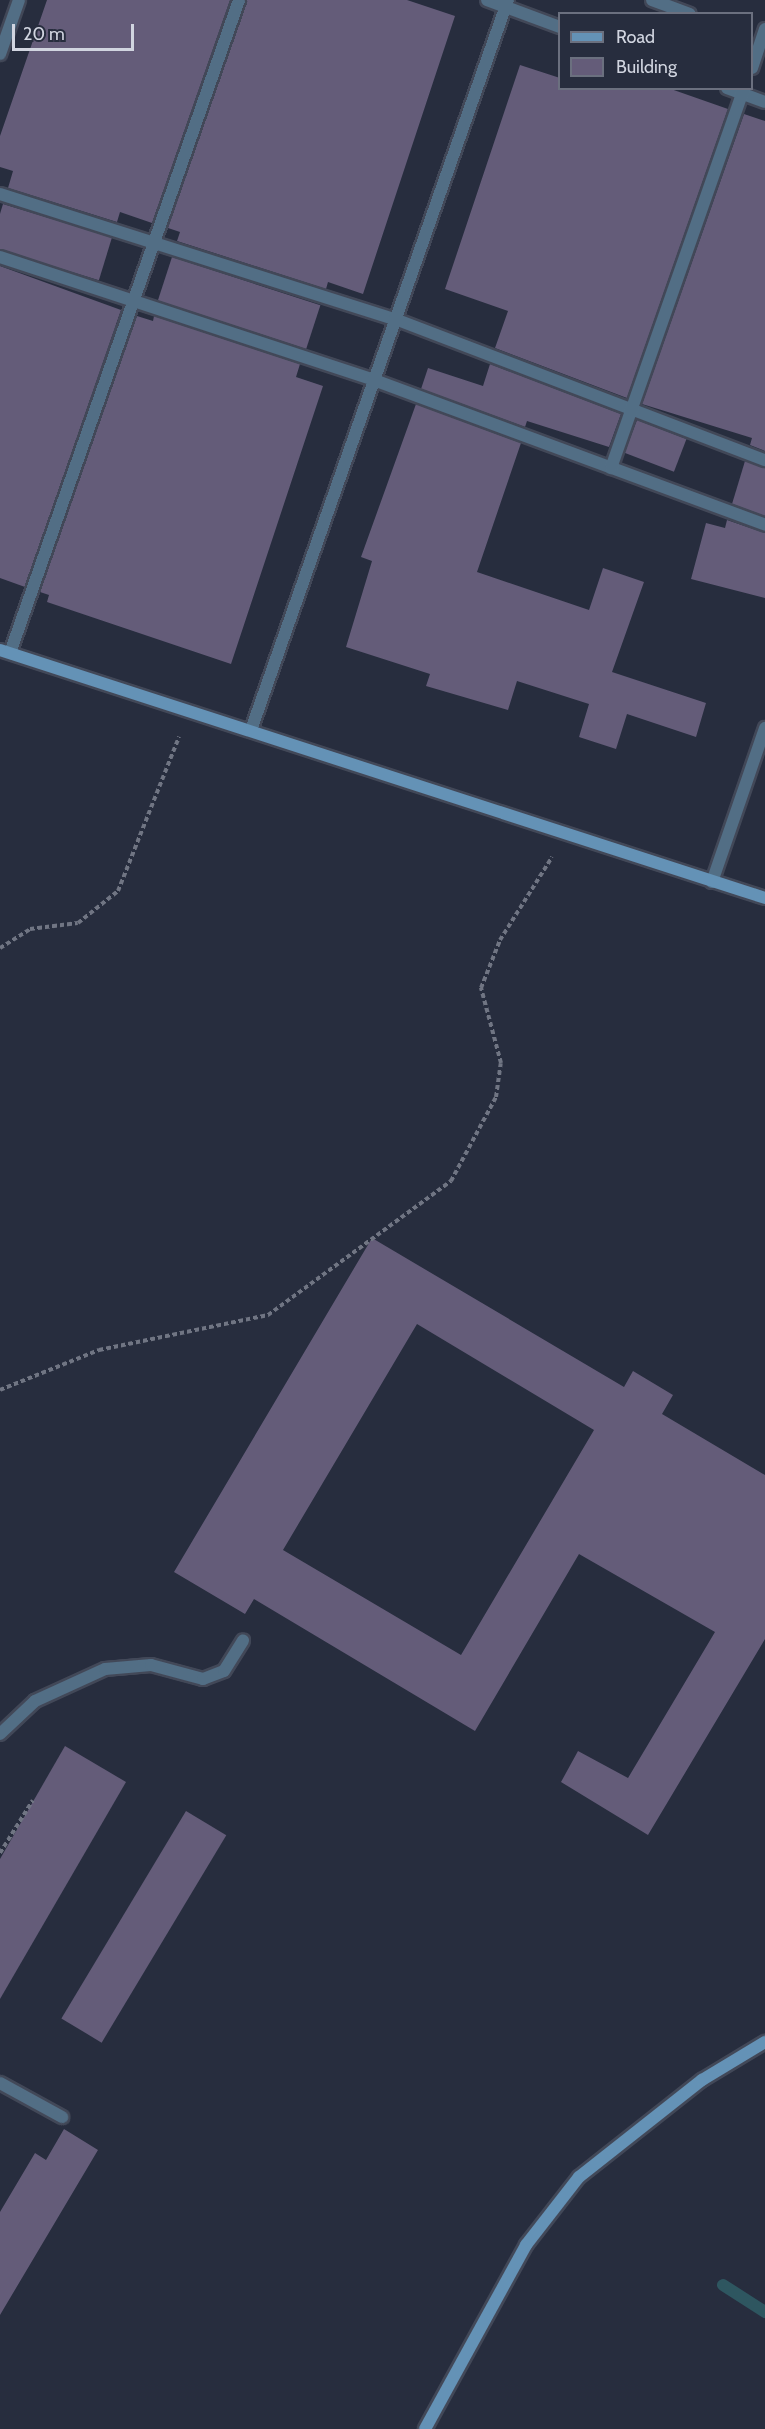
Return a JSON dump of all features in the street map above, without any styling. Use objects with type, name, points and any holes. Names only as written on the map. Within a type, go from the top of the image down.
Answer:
[{"type":"street","points":[[0,54],[19,0]]},
{"type":"street","points":[[239,0],[134,301],[5,651],[765,898]]},
{"type":"street","points":[[487,0],[507,3],[558,26]]},
{"type":"street","points":[[652,0],[685,12]]},
{"type":"street","points":[[251,730],[507,3]]},
{"type":"street","points":[[753,64],[761,36]]},
{"type":"street","points":[[610,468],[743,91],[765,102]]},
{"type":"street","points":[[0,194],[395,319],[765,460]]},
{"type":"street","points":[[0,257],[374,380],[765,525]]},
{"type":"street","points":[[712,882],[765,728]]},
{"type":"street","points":[[0,1734],[35,1701],[105,1669],[152,1665],[203,1679],[224,1671],[243,1640]]},
{"type":"street","points":[[425,2429],[526,2245],[579,2177],[702,2080],[765,2042]]},
{"type":"street","points":[[0,2083],[62,2117]]},
{"type":"path","points":[[0,948],[30,929],[78,923],[118,891],[189,711]]},
{"type":"path","points":[[0,1390],[99,1350],[268,1316],[451,1181],[496,1097],[501,1063],[481,988],[500,940],[566,834]]},
{"type":"path","points":[[0,1852],[33,1800]]},
{"type":"building","points":[[47,0],[230,0],[152,223],[120,212],[117,222],[8,188],[13,171],[0,167],[0,136]]},
{"type":"building","points":[[247,0],[407,0],[455,16],[363,294],[328,282],[326,289],[177,241],[180,232],[168,228]]},
{"type":"building","points":[[520,65],[558,77],[558,90],[674,90],[728,109],[627,398],[495,348],[508,311],[445,289]]},
{"type":"building","points":[[744,114],[765,121],[765,451],[750,445],[752,438],[642,404]]},
{"type":"building","points":[[3,204],[112,237],[99,280],[0,250],[0,214]]},
{"type":"building","points":[[172,257],[320,305],[306,349],[158,301]]},
{"type":"building","points":[[0,266],[121,310],[25,587],[0,578]]},
{"type":"building","points":[[137,316],[153,321],[154,316],[300,364],[296,377],[323,386],[231,664],[47,602],[49,595],[40,592]]},
{"type":"building","points":[[490,364],[621,414],[609,447],[527,421],[525,427],[421,389],[428,368],[483,386]]},
{"type":"building","points":[[416,404],[521,443],[477,572],[589,610],[603,568],[644,582],[612,672],[706,703],[696,737],[627,714],[616,749],[579,737],[589,704],[517,681],[508,710],[426,686],[430,674],[346,647],[372,561],[361,557]]},
{"type":"building","points":[[637,420],[686,439],[674,472],[624,453]]},
{"type":"building","points":[[745,461],[765,468],[765,516],[732,504]]},
{"type":"building","points":[[727,520],[765,533],[765,598],[691,579],[706,523],[725,528]]},
{"type":"building","points":[[372,1238],[624,1387],[633,1371],[673,1395],[662,1414],[765,1475],[765,1639],[648,1835],[561,1782],[578,1751],[628,1778],[715,1632],[579,1554],[475,1731],[254,1599],[245,1614],[174,1572]],"holes":[[[417,1324],[594,1430],[461,1655],[283,1550]]]},
{"type":"building","points":[[65,1746],[126,1782],[0,1999],[0,1859]]},
{"type":"building","points":[[186,1811],[226,1835],[102,2043],[61,2018]]},
{"type":"building","points":[[64,2129],[98,2150],[0,2315],[0,2212],[35,2153],[46,2160]]},
{"type":"waterway","points":[[723,2285],[765,2312]]}]
